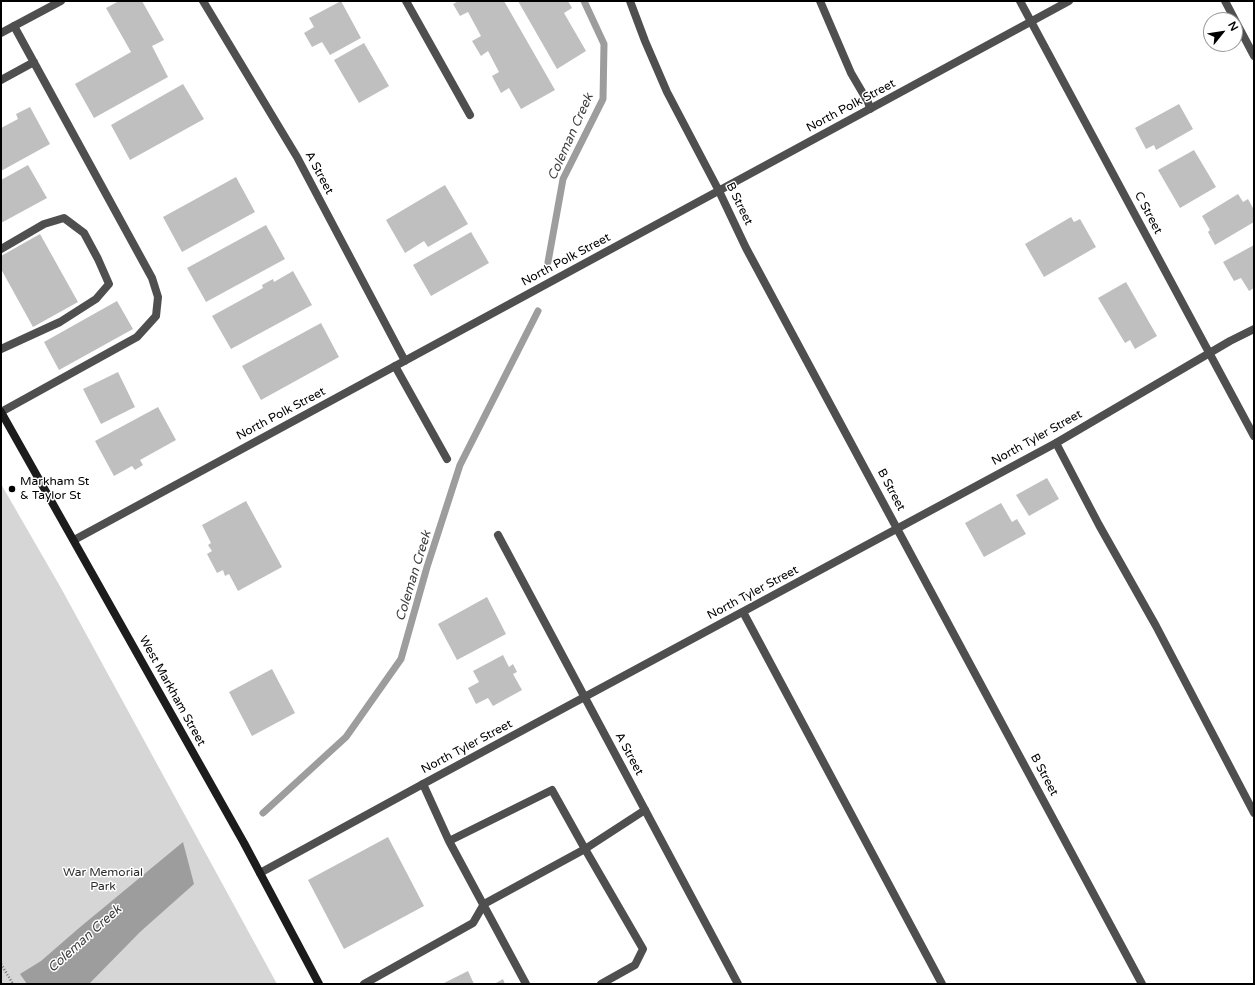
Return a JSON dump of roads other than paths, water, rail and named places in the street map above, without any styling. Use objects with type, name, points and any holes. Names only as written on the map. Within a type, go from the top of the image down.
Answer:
[{"type":"main road","name":"West Markham Street","points":[[1,412],[260,873],[319,984]]},
{"type":"street","points":[[1,33],[61,1]]},
{"type":"street","name":"A Street","points":[[203,1],[297,157],[405,361]]},
{"type":"street","points":[[406,1],[470,115]]},
{"type":"street","name":"B Street","points":[[630,1],[667,92],[719,191],[746,248],[1142,984]]},
{"type":"street","points":[[820,1],[851,73],[868,102],[870,109]]},
{"type":"street","name":"C Street","points":[[1020,1],[1254,436]]},
{"type":"street","name":"North Polk Street","points":[[74,540],[1069,1]]},
{"type":"street","points":[[1225,1],[1231,12]]},
{"type":"street","points":[[1,412],[137,337],[156,316],[158,297],[152,278],[14,26]]},
{"type":"street","points":[[1243,35],[1254,56]]},
{"type":"street","points":[[1,80],[34,62]]},
{"type":"street","points":[[1,249],[44,224],[64,218],[84,232],[98,259],[108,284],[96,299],[60,322],[1,349]]},
{"type":"street","name":"North Tyler Street","points":[[260,873],[1056,443],[1254,329]]},
{"type":"street","points":[[395,366],[447,459]]},
{"type":"street","points":[[1056,443],[1156,626],[1254,813]]},
{"type":"street","name":"A Street","points":[[498,535],[738,984]]},
{"type":"street","points":[[743,612],[942,984]]},
{"type":"street","points":[[424,784],[449,841],[526,984]]},
{"type":"street","points":[[449,841],[552,790],[643,949],[636,965],[601,984]]},
{"type":"street","points":[[364,984],[473,923],[484,904],[585,849],[645,810]]},
{"type":"water","points":[[183,842],[194,884],[140,932],[89,984],[27,984],[20,974],[41,961]]},
{"type":"waterway","name":"Coleman Creek","points":[[548,262],[563,179],[603,99],[604,44],[584,1]]},
{"type":"waterway","name":"Coleman Creek","points":[[263,813],[346,737],[401,659],[427,567],[460,465],[538,311]]},
{"type":"place","name":"Markham St & Taylor St","points":[[12,489]]},
{"type":"park label","name":"War Memorial Park","points":[[103,880]]}]
